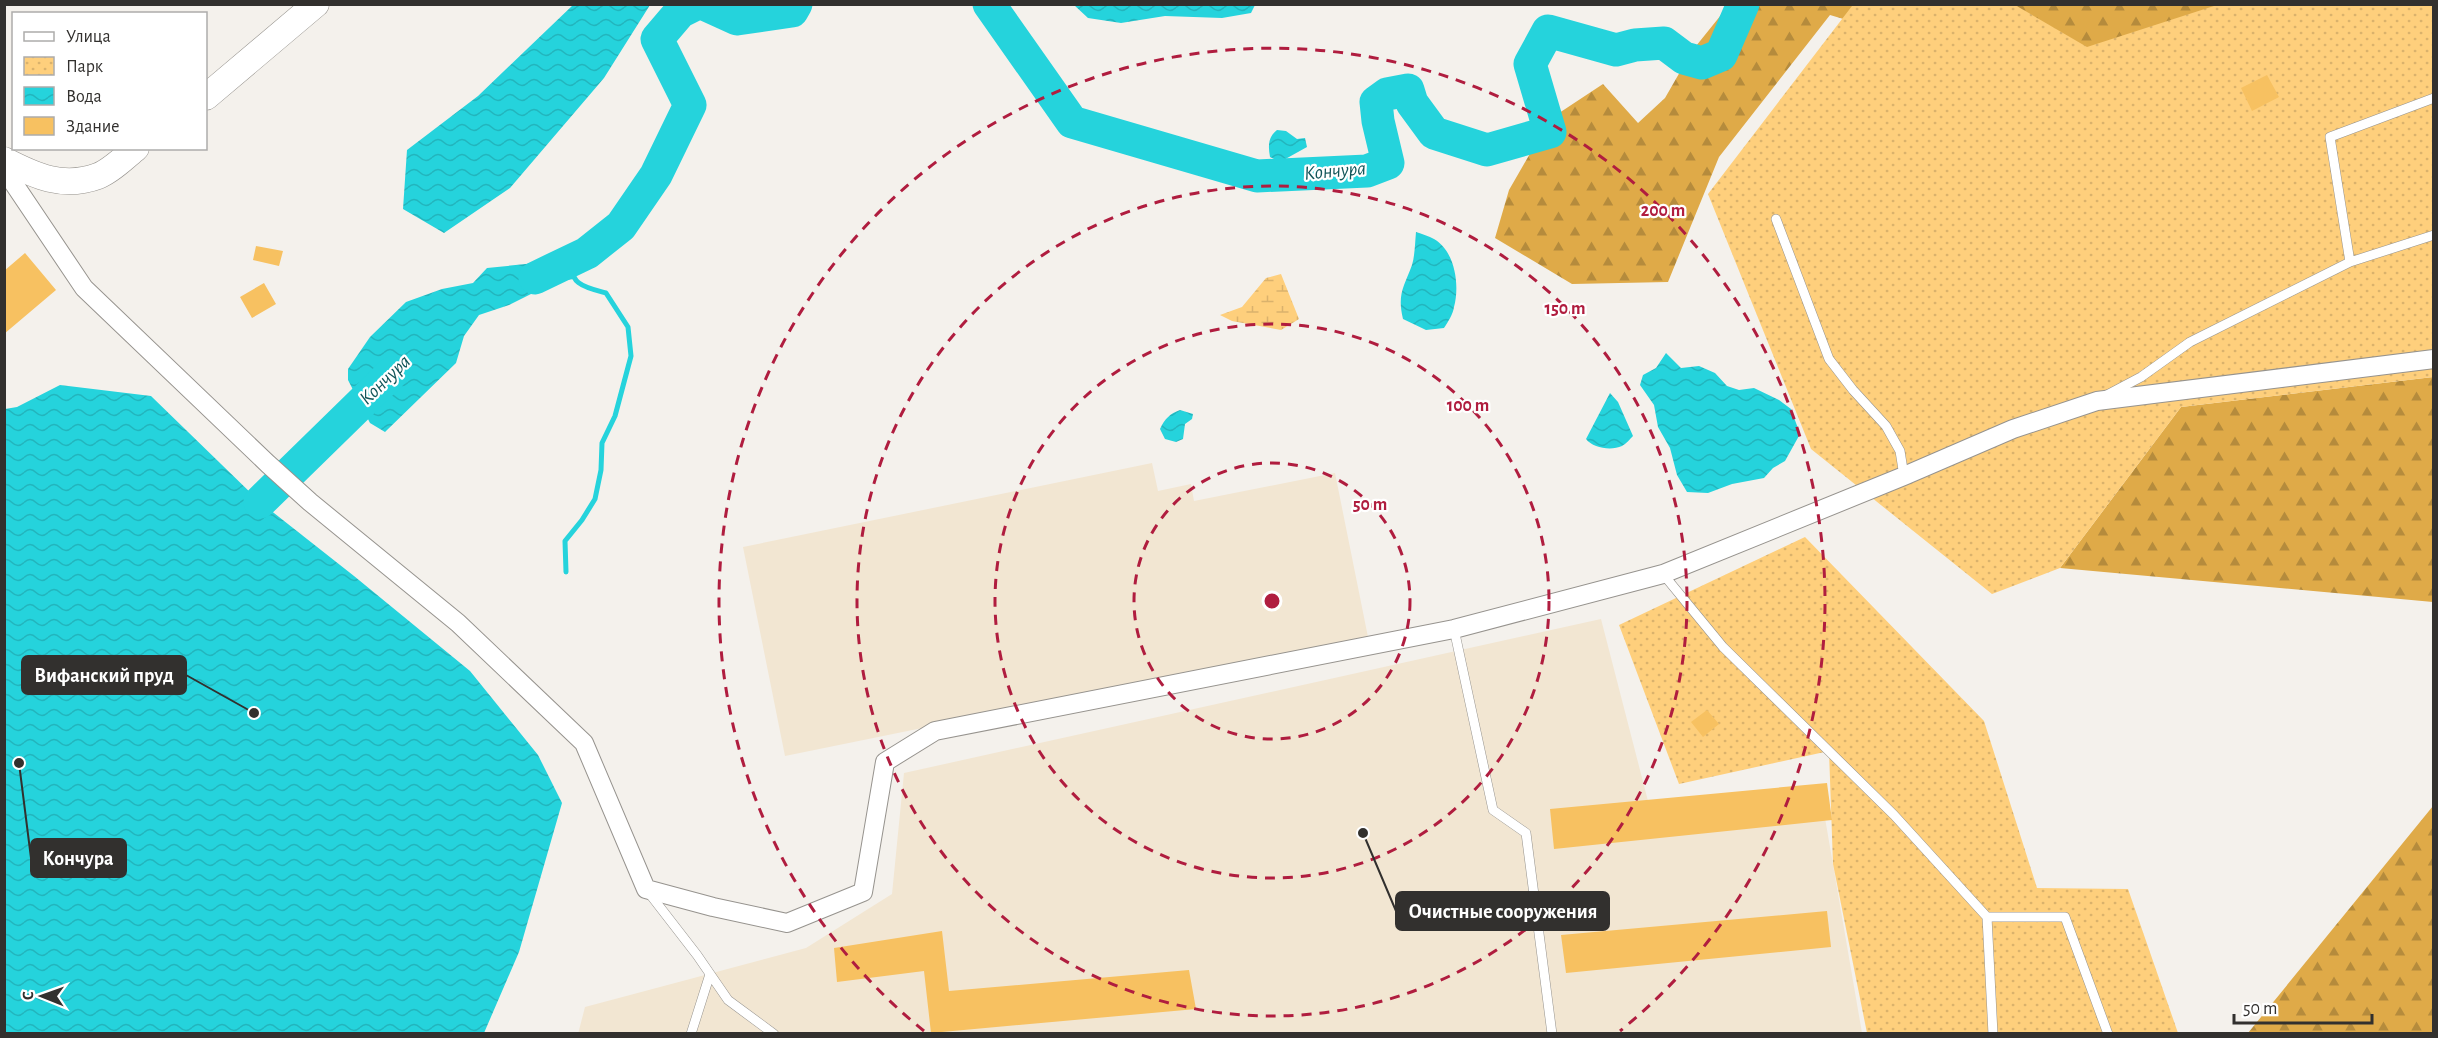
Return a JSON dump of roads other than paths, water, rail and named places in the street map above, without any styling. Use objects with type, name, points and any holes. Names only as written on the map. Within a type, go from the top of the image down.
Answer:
[{"type":"street","points":[[207,96],[316,4]]},
{"type":"street","points":[[4,160],[39,178],[79,180],[100,175],[133,150]]},
{"type":"street","points":[[4,169],[84,288],[268,464],[310,502],[458,623],[584,742],[646,889],[787,923],[863,892],[885,762],[936,731],[1454,629],[1663,574],[2013,429],[2097,401],[2433,359]]},
{"type":"lane","points":[[2350,262],[2330,137],[2433,98]]},
{"type":"lane","points":[[1776,219],[1829,359],[1853,390],[1886,426],[1900,452],[1904,476]]},
{"type":"lane","points":[[2097,401],[2140,377],[2190,342],[2350,262],[2433,235]]},
{"type":"lane","points":[[1663,574],[1723,647],[1894,815],[1987,917],[1993,1034]]},
{"type":"lane","points":[[1454,629],[1493,810],[1526,833],[1552,1034]]},
{"type":"lane","points":[[646,889],[728,1000],[774,1034]]},
{"type":"lane","points":[[1987,917],[2066,917],[2108,1034]]},
{"type":"lane","points":[[691,1034],[710,974]]},
{"type":"water","points":[[573,5],[650,5],[604,78],[510,188],[444,233],[403,209],[407,150],[478,96]]},
{"type":"water","points":[[1074,5],[1255,5],[1251,13],[1222,18],[1165,16],[1121,23],[1088,18]]},
{"type":"water","points":[[1277,130],[1286,131],[1297,139],[1305,138],[1307,147],[1280,162],[1270,157],[1269,142]]},
{"type":"water","points":[[1416,232],[1441,244],[1454,269],[1456,298],[1453,312],[1444,328],[1426,330],[1403,319],[1401,297],[1413,261]]},
{"type":"water","points":[[575,259],[574,279],[557,281],[509,305],[479,315],[464,336],[456,363],[385,432],[370,423],[348,380],[348,369],[370,337],[406,302],[442,289],[473,283],[487,268]]},
{"type":"water","points":[[1666,353],[1681,368],[1699,366],[1715,373],[1727,386],[1739,390],[1754,388],[1779,400],[1791,409],[1800,434],[1785,461],[1773,468],[1764,478],[1732,484],[1708,493],[1687,492],[1677,475],[1670,448],[1658,427],[1654,405],[1640,385],[1643,375],[1656,368]]},
{"type":"water","points":[[60,385],[151,396],[260,502],[470,671],[538,755],[562,803],[519,952],[484,1033],[5,1033],[5,409],[17,407]]},
{"type":"water","points":[[1610,393],[1618,402],[1633,436],[1618,448],[1593,445],[1586,439]]},
{"type":"water","points":[[1180,410],[1193,414],[1192,419],[1185,424],[1183,439],[1176,442],[1165,439],[1160,429],[1162,425],[1168,417]]},
{"type":"waterway","name":"Кончура","points":[[535,278],[587,253],[621,226],[656,175],[690,105],[657,39],[680,12],[696,4]]},
{"type":"waterway","name":"Кончура","points":[[704,4],[737,19],[792,11],[796,4]]},
{"type":"waterway","name":"Кончура","points":[[989,4],[1072,122],[1257,176],[1367,171],[1388,163],[1376,102],[1387,94],[1408,90],[1412,103],[1434,133],[1487,150],[1550,132],[1530,64],[1548,31],[1616,50],[1635,45],[1664,43],[1684,58],[1702,63],[1721,55],[1743,4]]},
{"type":"waterway","points":[[566,572],[565,541],[595,499],[601,470],[602,443],[615,416],[631,356],[628,327],[606,293],[585,287],[575,279],[573,274],[575,259]]},
{"type":"waterway","name":"Кончура","points":[[260,502],[392,373]]},
{"type":"place","name":"Вифанский пруд","points":[[254,713]]},
{"type":"place","name":"Кончура","points":[[19,763]]},
{"type":"place","name":"Очистные сооружения","points":[[1363,833]]}]
